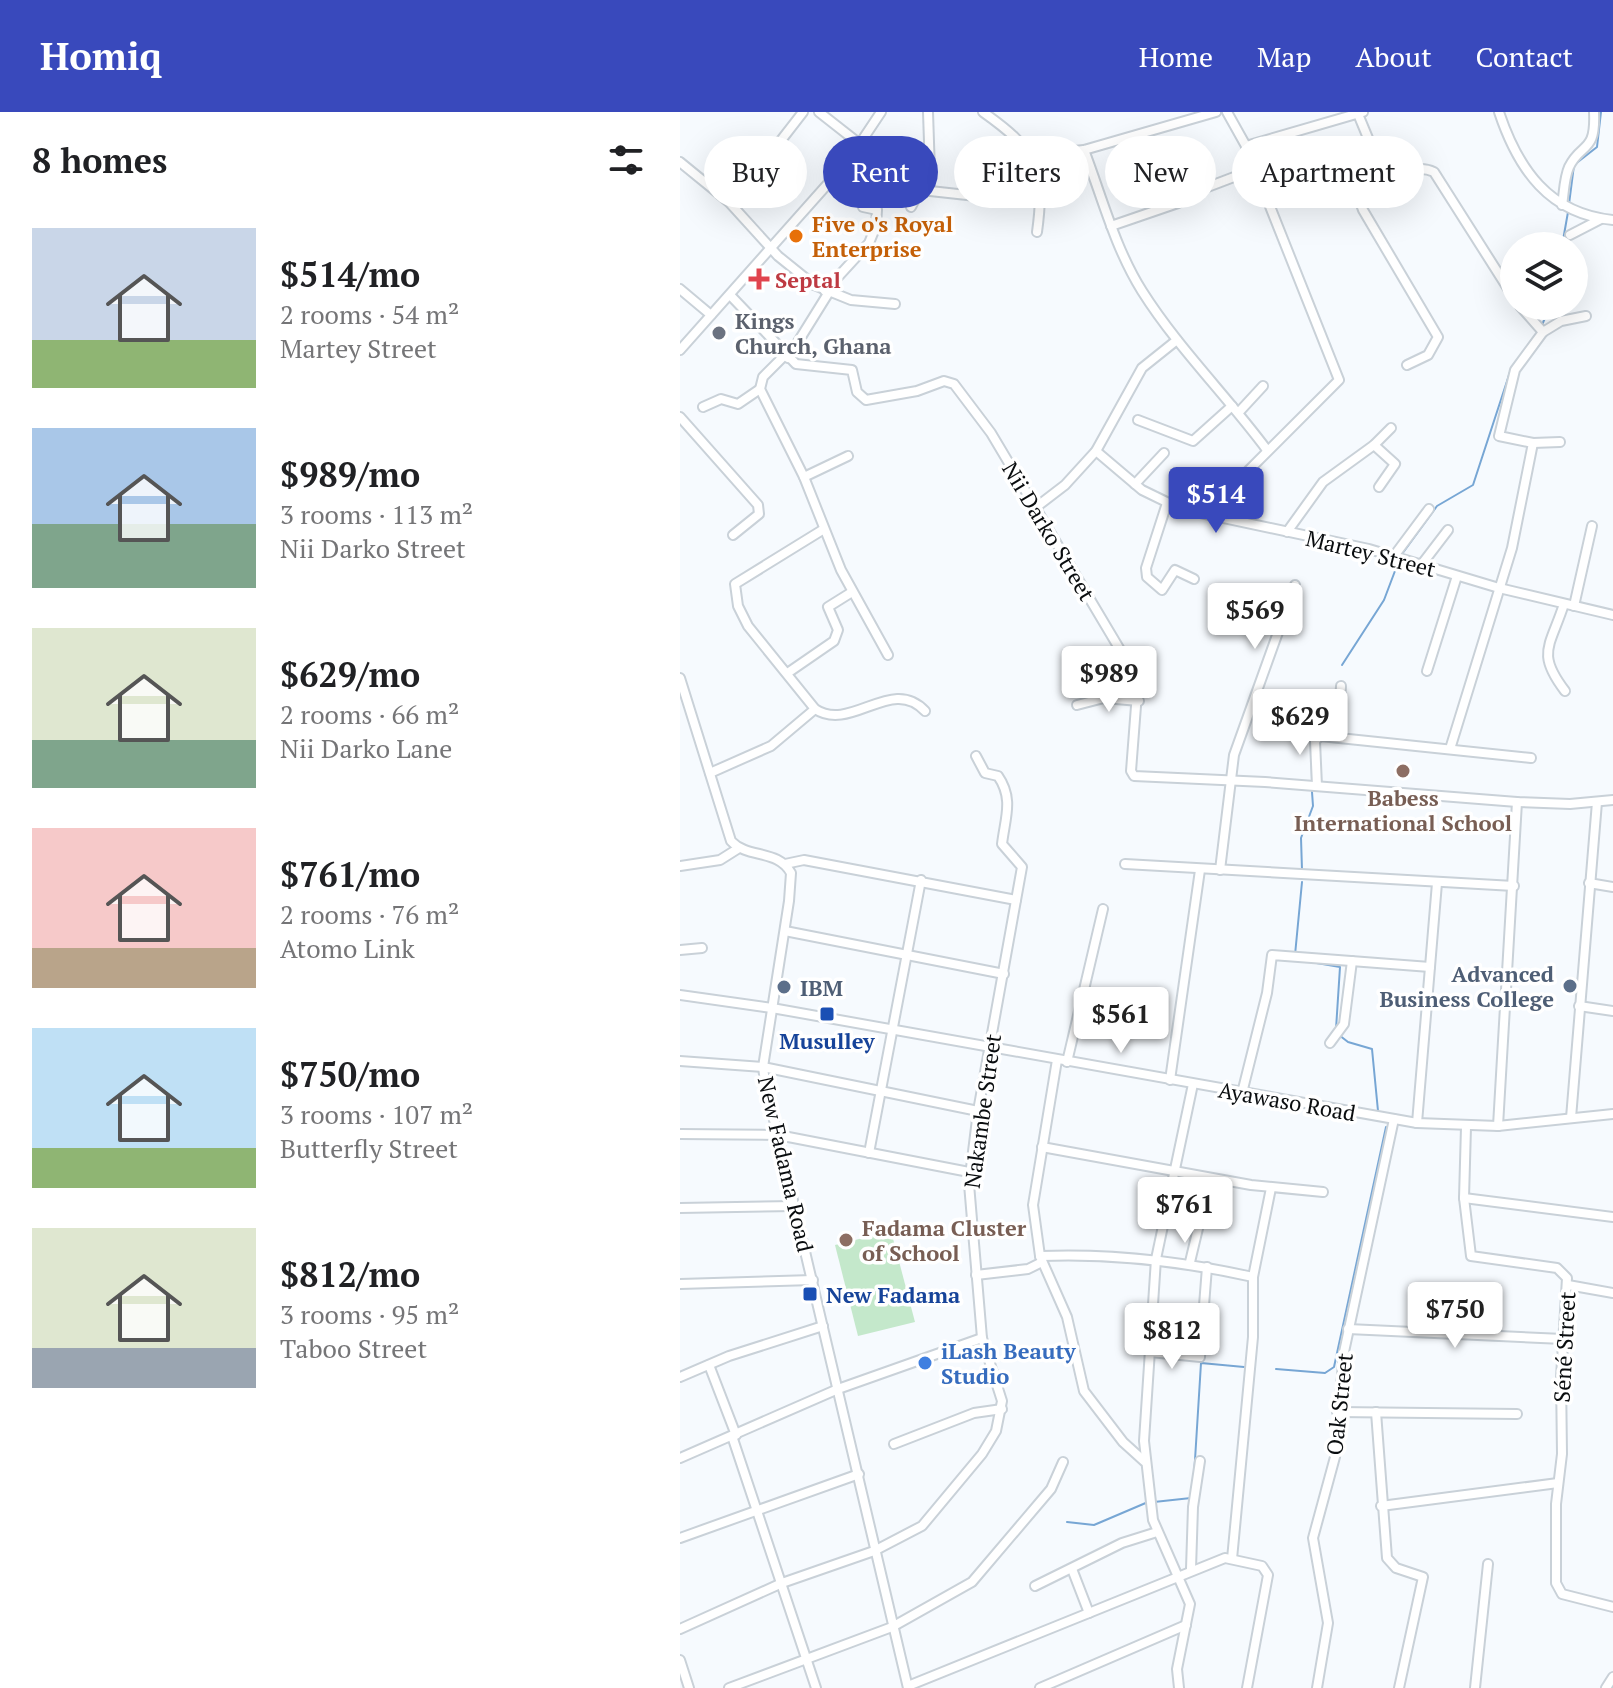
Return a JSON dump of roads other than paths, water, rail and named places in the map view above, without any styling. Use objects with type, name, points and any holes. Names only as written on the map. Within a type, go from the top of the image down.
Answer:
[{"type":"street","points":[[784,136],[803,112]]},
{"type":"street","points":[[819,112],[850,136]]},
{"type":"street","points":[[866,136],[881,112]]},
{"type":"street","points":[[928,112],[929,136]]},
{"type":"street","points":[[983,112],[1011,136]]},
{"type":"street","points":[[1089,149],[1216,112]]},
{"type":"street","points":[[1227,112],[1240,136]]},
{"type":"street","points":[[1499,112],[1507,139],[1542,190],[1562,205],[1601,219],[1613,220]]},
{"type":"street","points":[[1562,205],[1569,166],[1592,138],[1594,112]]},
{"type":"street","points":[[1277,136],[1341,115],[1361,113],[1369,136]]},
{"type":"street","points":[[1089,164],[1111,226],[1141,289],[1177,340],[1267,450]]},
{"type":"street","points":[[681,165],[729,202],[802,277],[827,292],[851,300],[895,304]]},
{"type":"street","points":[[1424,169],[1434,172],[1500,276]]},
{"type":"street","points":[[680,350],[823,189]]},
{"type":"street","points":[[868,208],[877,210],[875,232],[827,292],[786,357],[763,377],[760,389],[804,477],[852,592],[888,655]]},
{"type":"street","points":[[1037,232],[1039,208]]},
{"type":"street","points":[[1111,226],[1163,208]]},
{"type":"street","points":[[1248,471],[1339,380],[1271,208]]},
{"type":"street","points":[[1362,208],[1438,337],[1428,355],[1407,365]]},
{"type":"street","points":[[1576,232],[1601,219]]},
{"type":"street","points":[[680,289],[711,315]]},
{"type":"street","points":[[730,295],[786,357]]},
{"type":"street","points":[[1533,320],[1540,328]]},
{"type":"street","points":[[1560,442],[1533,443],[1501,438],[1499,430],[1515,370],[1540,328],[1566,320]]},
{"type":"street","points":[[1035,508],[1065,485],[1096,451],[1142,368],[1177,340]]},
{"type":"street","name":"Nii Darko Street","points":[[786,357],[802,367],[850,368],[857,392],[866,400],[924,390],[944,381],[954,384],[991,433],[1138,680],[1139,701],[1131,771],[1134,776],[1517,802],[1613,800]]},
{"type":"street","points":[[1138,420],[1193,441],[1263,386]]},
{"type":"street","points":[[703,407],[723,399],[736,404],[760,389]]},
{"type":"street","points":[[680,417],[758,505],[759,514],[733,535]]},
{"type":"street","points":[[1287,532],[1323,482],[1374,445],[1391,428]]},
{"type":"street","points":[[1450,749],[1522,507],[1533,443]]},
{"type":"street","points":[[1374,445],[1395,464],[1379,487]]},
{"type":"street","name":"Martey Street","points":[[1096,451],[1135,484],[1167,503],[1207,516],[1394,556],[1499,588],[1613,615]]},
{"type":"street","points":[[1135,484],[1164,453]]},
{"type":"street","points":[[804,477],[848,456]]},
{"type":"street","points":[[1167,503],[1146,568],[1147,577],[1162,590],[1175,570],[1194,579]]},
{"type":"street","points":[[1394,556],[1429,509]]},
{"type":"street","points":[[1574,606],[1592,526]]},
{"type":"street","points":[[824,529],[735,584],[738,606],[748,626],[789,672],[815,709],[825,715],[836,716],[901,696],[914,701],[925,711]]},
{"type":"street","points":[[1422,564],[1448,530]]},
{"type":"street","points":[[1427,671],[1457,576]]},
{"type":"street","points":[[1220,870],[1233,781],[1232,763],[1295,585]]},
{"type":"street","points":[[789,672],[834,641],[838,630],[828,607],[852,592]]},
{"type":"street","points":[[1564,604],[1546,658],[1549,669],[1565,691]]},
{"type":"street","points":[[680,678],[729,837],[739,848],[785,864],[804,860],[1016,900]]},
{"type":"street","points":[[1338,737],[1341,686]]},
{"type":"street","points":[[1077,705],[1104,698],[1139,701]]},
{"type":"street","points":[[710,773],[771,746],[815,709]]},
{"type":"street","points":[[1312,786],[1317,738],[1338,737],[1531,758]]},
{"type":"street","name":"Nakambe Street","points":[[976,756],[985,773],[1000,777],[1008,796],[1002,841],[1022,864],[969,1172],[970,1235],[982,1338],[1001,1394],[1002,1409]]},
{"type":"street","points":[[1498,1126],[1517,802]]},
{"type":"street","points":[[1571,1118],[1597,802]]},
{"type":"street","points":[[680,866],[720,860],[739,848]]},
{"type":"street","name":"New Fadama Road","points":[[785,864],[792,878],[763,1067],[908,1687]]},
{"type":"street","points":[[1125,864],[1514,886]]},
{"type":"street","points":[[1170,1080],[1200,870]]},
{"type":"street","points":[[869,1153],[921,880]]},
{"type":"street","points":[[1417,1123],[1437,883]]},
{"type":"street","points":[[1589,883],[1613,887]]},
{"type":"street","points":[[1103,909],[1062,1061],[1042,1147],[1033,1205],[1041,1259],[1067,1317],[1084,1391],[1123,1442],[1144,1461]]},
{"type":"street","points":[[785,931],[1004,974]]},
{"type":"street","points":[[680,950],[702,948]]},
{"type":"street","points":[[1242,1093],[1267,993],[1268,961],[1274,955],[1430,967]]},
{"type":"street","points":[[1335,1038],[1344,1024],[1352,961]]},
{"type":"street","name":"Ayawaso Road","points":[[680,995],[772,1008],[1417,1123],[1498,1126],[1613,1114]]},
{"type":"street","points":[[1579,1006],[1613,1011]]},
{"type":"street","points":[[680,1061],[763,1067],[978,1111]]},
{"type":"street","points":[[1179,1688],[1177,1669],[1190,1604],[1179,1574],[1157,1532],[1144,1461],[1156,1259],[1193,1084]]},
{"type":"street","name":"Oak Street","points":[[1317,1688],[1328,1623],[1313,1538],[1335,1457],[1337,1412],[1348,1329],[1394,1119]]},
{"type":"street","name":"Séné Street","points":[[1466,1127],[1464,1198],[1471,1256],[1557,1268],[1566,1274],[1562,1454],[1555,1563],[1559,1592],[1613,1607]]},
{"type":"street","points":[[680,1134],[778,1135],[969,1172]]},
{"type":"street","points":[[1042,1147],[1271,1188],[1323,1192]]},
{"type":"street","points":[[1190,1262],[1210,1178]]},
{"type":"street","points":[[1232,1559],[1253,1337],[1253,1277],[1271,1188]]},
{"type":"street","points":[[1464,1198],[1613,1217]]},
{"type":"street","points":[[680,1208],[795,1206]]},
{"type":"street","points":[[976,1275],[1028,1269],[1041,1259],[1105,1254],[1190,1262],[1253,1277]]},
{"type":"street","points":[[1150,1352],[1201,1355],[1207,1267]]},
{"type":"street","points":[[680,1284],[813,1280]]},
{"type":"street","points":[[1568,1285],[1613,1293]]},
{"type":"street","points":[[680,1377],[823,1326]]},
{"type":"street","points":[[1348,1329],[1563,1339]]},
{"type":"street","points":[[680,1458],[838,1389],[982,1338]]},
{"type":"street","points":[[709,1365],[816,1688]]},
{"type":"street","points":[[680,1629],[782,1583],[874,1551],[930,1519],[991,1441],[1002,1409],[974,1413],[894,1444]]},
{"type":"street","points":[[1337,1412],[1517,1414]]},
{"type":"street","points":[[1376,1412],[1381,1506],[1390,1565],[1423,1577],[1399,1688]]},
{"type":"street","points":[[1191,1569],[1193,1507],[1200,1461]]},
{"type":"street","points":[[729,1688],[892,1627],[952,1595],[986,1570],[1051,1489],[1063,1462]]},
{"type":"street","points":[[680,1538],[859,1474]]},
{"type":"street","points":[[1381,1506],[1558,1483]]},
{"type":"street","points":[[1035,1586],[1122,1543],[1157,1532]]},
{"type":"street","points":[[908,1687],[1191,1569],[1218,1559],[1232,1559],[1262,1566],[1268,1575],[1247,1688]]},
{"type":"street","points":[[1475,1688],[1488,1564]]},
{"type":"street","points":[[1072,1569],[1089,1613]]},
{"type":"street","points":[[1040,1688],[1186,1625]]},
{"type":"street","points":[[680,1660],[689,1688]]},
{"type":"street","points":[[1606,1688],[1613,1677]]},
{"type":"waterway","points":[[1569,204],[1574,165],[1597,147],[1601,112]]},
{"type":"waterway","points":[[1564,232],[1568,212]]},
{"type":"waterway","points":[[1542,325],[1544,320]]},
{"type":"waterway","points":[[1522,354],[1539,330]]},
{"type":"waterway","points":[[1402,554],[1437,506],[1473,485],[1511,369]]},
{"type":"waterway","points":[[1342,665],[1384,600],[1398,563]]},
{"type":"waterway","points":[[1311,704],[1312,780]]},
{"type":"waterway","points":[[1302,870],[1301,838],[1313,806],[1312,792]]},
{"type":"waterway","points":[[1295,955],[1302,882]]},
{"type":"waterway","points":[[1299,960],[1340,967],[1336,1029]]},
{"type":"waterway","points":[[1339,1035],[1348,1042],[1372,1049],[1378,1111]]},
{"type":"waterway","points":[[1276,1369],[1325,1373],[1334,1367],[1386,1127]]},
{"type":"waterway","points":[[1194,1476],[1201,1363],[1244,1367]]},
{"type":"waterway","points":[[1154,1502],[1191,1498]]},
{"type":"waterway","points":[[1067,1522],[1094,1525],[1148,1502]]},
{"type":"place","name":"Five o's Royal Enterprise","points":[[796,236]]},
{"type":"place","name":"Septal","points":[[759,279]]},
{"type":"place","name":"Kings Church, Ghana","points":[[719,333]]},
{"type":"place","name":"Babess International School","points":[[1403,771]]},
{"type":"place","name":"Advanced Business College","points":[[1570,986]]},
{"type":"place","name":"IBM","points":[[784,987]]},
{"type":"place","name":"Musulley","points":[[827,1014]]},
{"type":"place","name":"Fadama Cluster of School","points":[[846,1240]]},
{"type":"place","name":"New Fadama","points":[[810,1294]]},
{"type":"place","name":"iLash Beauty Studio","points":[[925,1363]]}]
